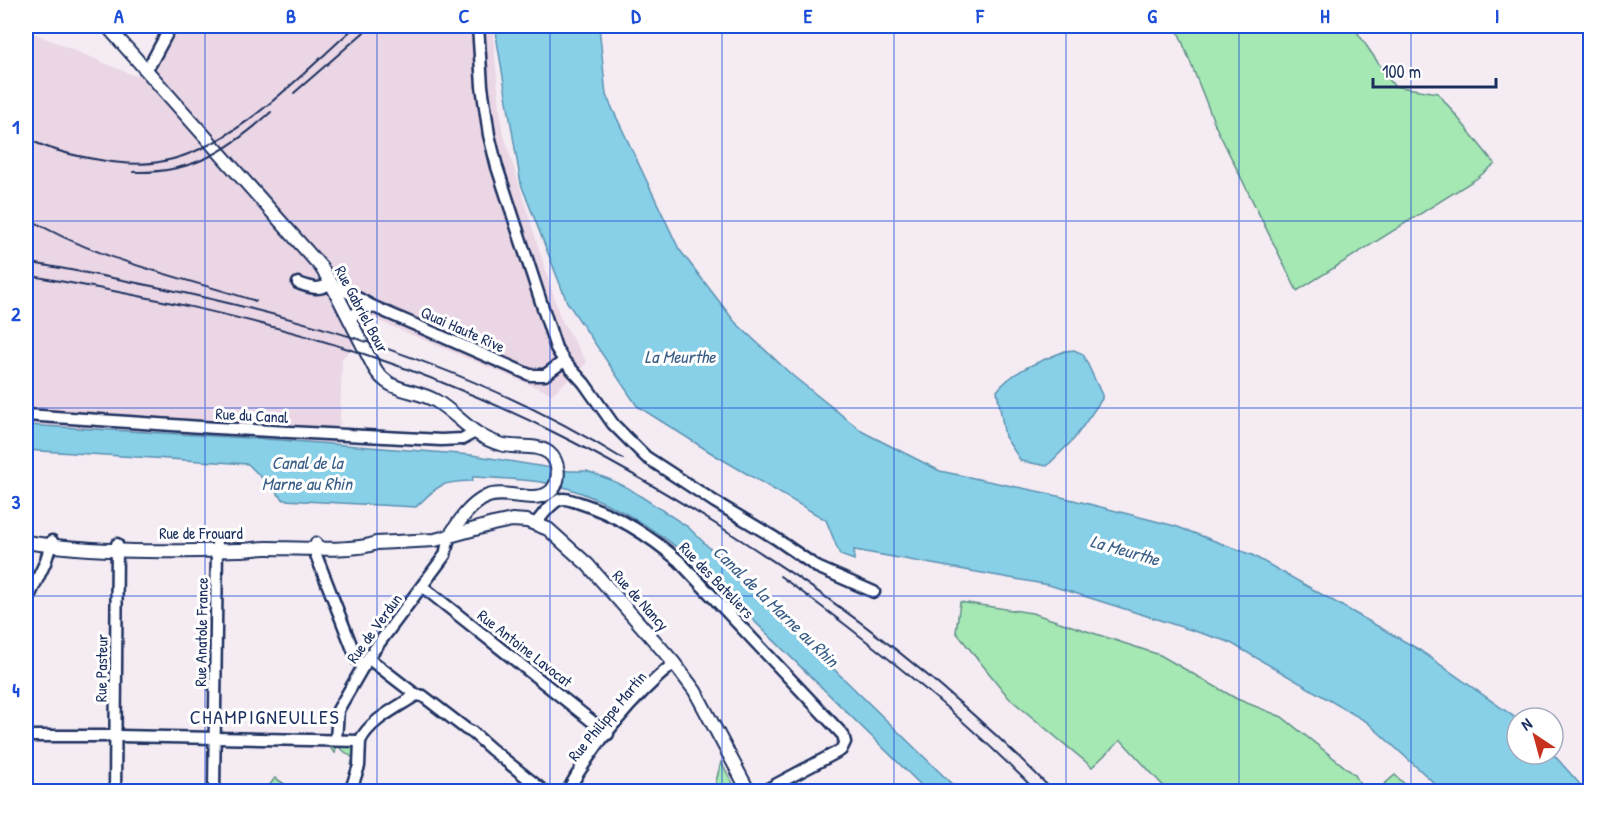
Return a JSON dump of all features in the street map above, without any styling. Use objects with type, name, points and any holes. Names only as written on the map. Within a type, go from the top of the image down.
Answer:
[{"type":"main road","name":"Rue Gabriel Bour","points":[[106,26],[315,260],[331,283],[382,380],[433,399],[475,432],[504,446],[539,448],[550,454],[558,466],[554,488],[546,494],[538,497],[494,495],[477,503]]},
{"type":"main road","points":[[477,503],[480,528]]},
{"type":"main road","points":[[449,537],[462,516],[477,503]]},
{"type":"main road","points":[[449,537],[512,520],[536,523]]},
{"type":"main road","name":"Rue de Nancy","points":[[536,523],[548,529],[588,566],[674,663],[695,691],[749,792]]},
{"type":"main road","name":"Rue de Frouard","points":[[26,536],[51,543]]},
{"type":"main road","name":"Rue de Frouard","points":[[26,542],[117,547],[369,546],[376,543],[430,541],[449,537]]},
{"type":"street","points":[[145,69],[151,63],[171,26]]},
{"type":"street","points":[[478,26],[482,86],[489,135],[497,167],[556,348],[564,361],[584,383],[612,424],[646,457],[775,538],[816,567],[874,592]]},
{"type":"street","points":[[298,283],[317,290],[331,283]]},
{"type":"street","name":"Quai Haute Rive","points":[[331,283],[372,306],[530,375],[544,375],[564,361]]},
{"type":"street","points":[[348,315],[354,303],[362,300]]},
{"type":"street","points":[[348,315],[372,306]]},
{"type":"street","name":"Rue du Canal","points":[[26,415],[441,440],[462,439],[475,432]]},
{"type":"street","name":"Rue des Bateliers","points":[[536,523],[552,505],[566,499],[623,521],[651,538],[679,561],[843,735],[844,746],[841,750],[762,792]]},
{"type":"street","name":"Rue de Verdun","points":[[336,740],[338,710],[366,662],[445,555],[449,537]]},
{"type":"street","points":[[26,603],[51,543]]},
{"type":"street","points":[[316,545],[316,555],[357,660],[366,662],[416,695],[423,696],[472,732],[545,792]]},
{"type":"street","name":"Rue Pasteur","points":[[115,792],[117,547]]},
{"type":"street","name":"Rue Anatole France","points":[[214,792],[217,547]]},
{"type":"street","name":"Rue Antoine Lavocat","points":[[423,587],[608,734]]},
{"type":"street","name":"Rue Philippe Martin","points":[[567,792],[608,734],[644,690],[674,663]]},
{"type":"street","points":[[350,792],[359,766],[360,741],[369,728],[416,695]]},
{"type":"street","points":[[26,736],[360,741]]},
{"type":"shaded area","points":[[177,26],[492,26],[502,129],[560,317],[587,363],[552,394],[374,319],[342,359],[339,445],[26,425],[26,30],[135,76],[156,65]]},
{"type":"green space","points":[[1176,26],[1353,26],[1394,86],[1438,93],[1495,164],[1476,179],[1297,291],[1216,127]]},
{"type":"green space","points":[[960,602],[1032,613],[1160,655],[1237,699],[1282,717],[1355,775],[1364,791],[1168,791],[1121,740],[1092,767],[1009,698],[956,632]]},
{"type":"green space","points":[[332,744],[356,747],[355,767],[351,765],[353,758],[337,746],[335,753],[331,749]]},
{"type":"green space","points":[[721,762],[736,789],[733,791],[702,791],[715,785]]},
{"type":"green space","points":[[1395,775],[1412,791],[1383,791],[1381,787]]},
{"type":"green space","points":[[275,778],[291,788],[288,791],[265,791]]},
{"type":"water","name":"La Meurthe","points":[[496,26],[599,26],[606,95],[679,249],[735,322],[793,376],[863,432],[940,471],[1046,493],[1175,526],[1252,555],[1418,649],[1505,711],[1505,766],[1564,766],[1586,791],[1443,791],[1367,722],[1229,642],[1049,585],[854,550],[854,560],[840,555],[826,520],[713,454],[637,406],[567,302],[521,184]]},
{"type":"water","points":[[1074,350],[1083,354],[1102,399],[1074,439],[1047,466],[1021,461],[1005,437],[997,391],[1011,377],[1028,367],[1065,351]]},
{"type":"water","name":"Canal de la Marne au Rhin","points":[[26,425],[280,440],[472,455],[569,471],[587,471],[611,480],[628,488],[688,527],[959,791],[927,791],[687,555],[659,534],[599,500],[567,488],[545,483],[473,477],[472,481],[453,482],[440,486],[416,507],[284,500],[248,464],[26,450]]},
{"type":"railway","points":[[26,138],[71,154],[124,163],[156,163],[191,153],[217,141],[267,106],[356,26]]},
{"type":"railway","points":[[294,93],[371,26]]},
{"type":"railway","points":[[133,172],[154,172],[192,164],[240,138],[271,112]]},
{"type":"railway","points":[[26,217],[80,245],[109,256],[256,301]]},
{"type":"railway","points":[[26,262],[181,292],[258,310],[334,332],[409,357],[482,386],[554,420],[623,459]]},
{"type":"railway","points":[[26,275],[196,308],[322,341],[462,390],[554,432],[688,507],[819,592],[941,686],[980,720],[1054,792]]},
{"type":"railway","points":[[780,576],[913,678],[1037,792]]},
{"type":"district","name":"CHAMPIGNEULLES","points":[[265,716]]}]
